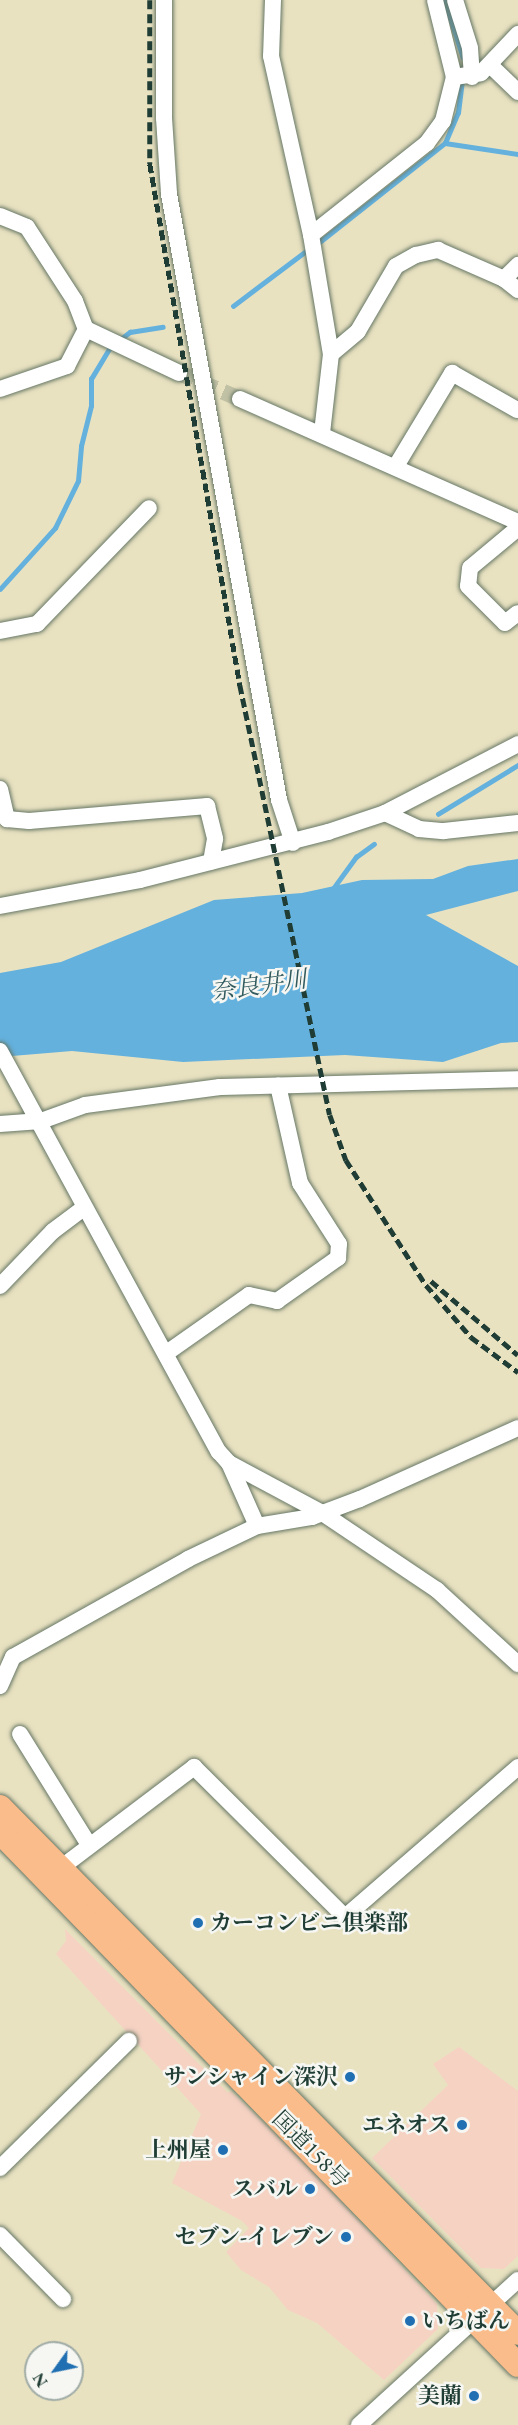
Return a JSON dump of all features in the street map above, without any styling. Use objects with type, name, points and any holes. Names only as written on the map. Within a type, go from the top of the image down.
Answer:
[{"type":"highway","name":"国道158号","points":[[0,1807],[482,2312],[518,2365]]},
{"type":"highway","name":"国道158号","points":[[0,1832],[51,1889],[351,2190],[482,2312],[518,2333]]},
{"type":"street","points":[[164,0],[164,118],[173,216],[279,800],[293,843]]},
{"type":"street","points":[[273,0],[271,56],[311,235],[331,354],[322,433]]},
{"type":"street","points":[[435,0],[463,77]]},
{"type":"street","points":[[311,235],[427,143],[443,121],[463,77],[470,48],[455,0]]},
{"type":"street","points":[[463,77],[490,65],[518,34]]},
{"type":"street","points":[[490,65],[518,92]]},
{"type":"street","points":[[0,216],[27,227],[75,301],[86,329],[179,373]]},
{"type":"street","points":[[331,354],[358,330],[396,266],[416,255],[438,250],[504,279],[518,290]]},
{"type":"street","points":[[504,279],[518,265]]},
{"type":"street","points":[[0,389],[67,366],[86,329]]},
{"type":"street","points":[[396,466],[452,373],[517,410]]},
{"type":"street","points":[[240,399],[516,519],[470,568],[468,586],[505,624],[518,613]]},
{"type":"street","points":[[0,631],[37,624],[149,508]]},
{"type":"street","points":[[0,906],[140,880],[293,843],[385,813],[518,744]]},
{"type":"street","points":[[0,789],[4,820],[29,821],[207,806],[215,839],[211,862]]},
{"type":"street","points":[[385,813],[419,829],[444,831],[518,823]]},
{"type":"street","points":[[0,1051],[37,1115],[88,1214],[168,1352],[219,1452],[229,1463],[257,1526]]},
{"type":"street","points":[[0,1124],[85,1105],[163,1093],[278,1085],[518,1079]]},
{"type":"street","points":[[168,1352],[249,1295],[277,1301],[338,1258],[339,1244],[300,1183],[278,1085]]},
{"type":"street","points":[[0,1286],[53,1231],[88,1214]]},
{"type":"street","points":[[0,1686],[13,1657],[188,1558],[257,1526],[324,1514],[518,1428]]},
{"type":"street","points":[[229,1463],[324,1514],[436,1590],[518,1664]]},
{"type":"street","points":[[20,1734],[89,1845]]},
{"type":"street","points":[[58,1870],[194,1767],[345,1917],[518,1767]]},
{"type":"street","points":[[0,2168],[129,2041]]},
{"type":"street","points":[[0,2235],[63,2299]]},
{"type":"street","points":[[359,2425],[518,2280]]},
{"type":"shaded area","points":[[65,1929],[228,2093],[231,2091],[302,2160],[437,2304],[438,2329],[384,2380],[317,2323],[288,2310],[269,2287],[241,2270],[226,2252],[249,2228],[242,2221],[172,2183],[201,2114],[56,1954],[66,1941]]},
{"type":"shaded area","name":"エネオス","points":[[459,2047],[518,2091],[518,2256],[504,2269],[481,2268],[372,2158],[448,2085],[433,2064]]},
{"type":"water","name":"奈良井川","points":[[518,859],[518,891],[426,915],[518,966],[518,1042],[501,1043],[443,1062],[345,1055],[183,1062],[72,1051],[0,1057],[0,973],[61,962],[214,900],[302,893],[362,880],[433,879],[468,866]]},
{"type":"waterway","points":[[445,0],[463,57]]},
{"type":"waterway","points":[[317,244],[445,143],[458,113],[462,80]]},
{"type":"waterway","points":[[445,143],[518,154]]},
{"type":"waterway","points":[[233,306],[310,248]]},
{"type":"waterway","points":[[118,341],[130,332],[163,327]]},
{"type":"waterway","points":[[0,589],[55,528],[78,481],[81,446],[91,406],[91,379],[111,346]]},
{"type":"waterway","points":[[438,814],[518,765]]},
{"type":"waterway","points":[[332,890],[356,857],[374,844]]},
{"type":"tunnel","points":[[179,373],[240,399]]},
{"type":"railway","points":[[150,0],[150,164],[240,685],[330,1115],[346,1160],[426,1285],[471,1337],[518,1372]]},
{"type":"railway","points":[[431,1281],[518,1355]]},
{"type":"place","name":"カーコンビニ倶楽部","points":[[198,1923]]},
{"type":"place","name":"サンシャイン深沢","points":[[350,2077]]},
{"type":"place","name":"エネオス","points":[[462,2125]]},
{"type":"place","name":"上州屋","points":[[223,2150]]},
{"type":"place","name":"スバル","points":[[310,2189]]},
{"type":"place","name":"セブン-イレブン","points":[[346,2237]]},
{"type":"place","name":"いちばん","points":[[410,2321]]},
{"type":"place","name":"美蘭","points":[[474,2396]]}]
